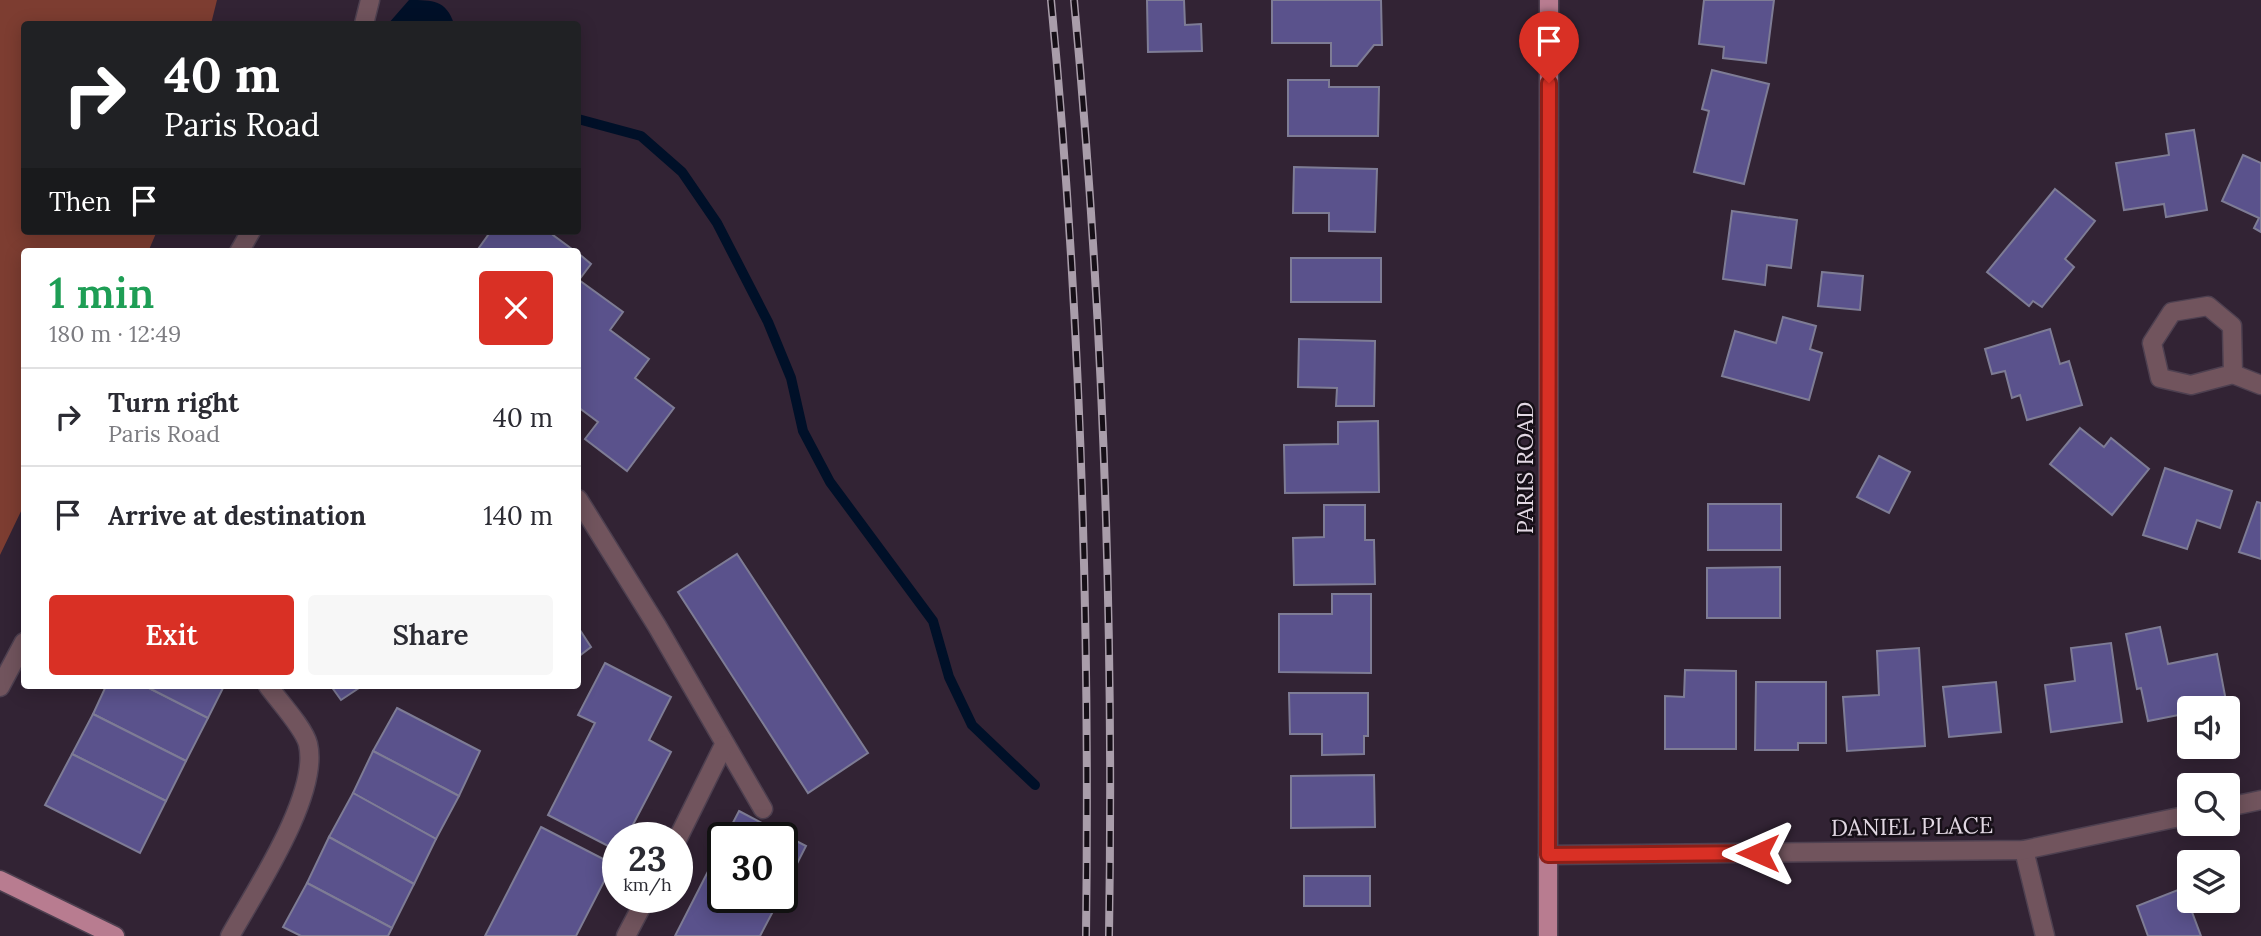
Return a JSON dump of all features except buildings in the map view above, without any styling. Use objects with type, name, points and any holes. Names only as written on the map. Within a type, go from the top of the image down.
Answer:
[{"type":"main road","name":"PARIS ROAD","points":[[1548,936],[1549,0]]},
{"type":"main road","points":[[0,880],[115,936]]},
{"type":"street","points":[[365,21],[370,0]]},
{"type":"street","points":[[2233,374],[2232,326],[2208,306],[2172,312],[2152,343],[2160,378],[2191,385],[2233,374],[2261,385]]},
{"type":"street","points":[[581,504],[657,626],[763,809]]},
{"type":"street","points":[[0,687],[21,648]]},
{"type":"street","points":[[230,936],[300,806],[310,767],[308,741],[270,689]]},
{"type":"street","points":[[686,822],[724,745]]},
{"type":"street","points":[[2240,804],[2261,800]]},
{"type":"street","name":"DANIEL PLACE","points":[[1548,855],[2024,850],[2177,818]]},
{"type":"street","points":[[2024,850],[2045,936]]},
{"type":"street","points":[[626,936],[638,913]]},
{"type":"shaded area","points":[[0,0],[217,0],[212,21],[21,21],[21,235],[155,235],[150,248],[21,248],[21,511],[0,555]]},
{"type":"water","points":[[409,0],[425,0],[443,6],[453,21],[391,21]]},
{"type":"waterway","points":[[581,120],[641,136],[682,172],[717,223],[768,322],[791,378],[803,431],[830,482],[933,621],[949,677],[972,725],[1035,785]]},
{"type":"railway","points":[[1051,0],[1070,234],[1081,468],[1085,585],[1086,936]]},
{"type":"railway","points":[[1074,0],[1092,233],[1104,467],[1110,701],[1109,936]]},
{"type":"route","points":[[1549,83],[1548,855],[1758,853]]}]
